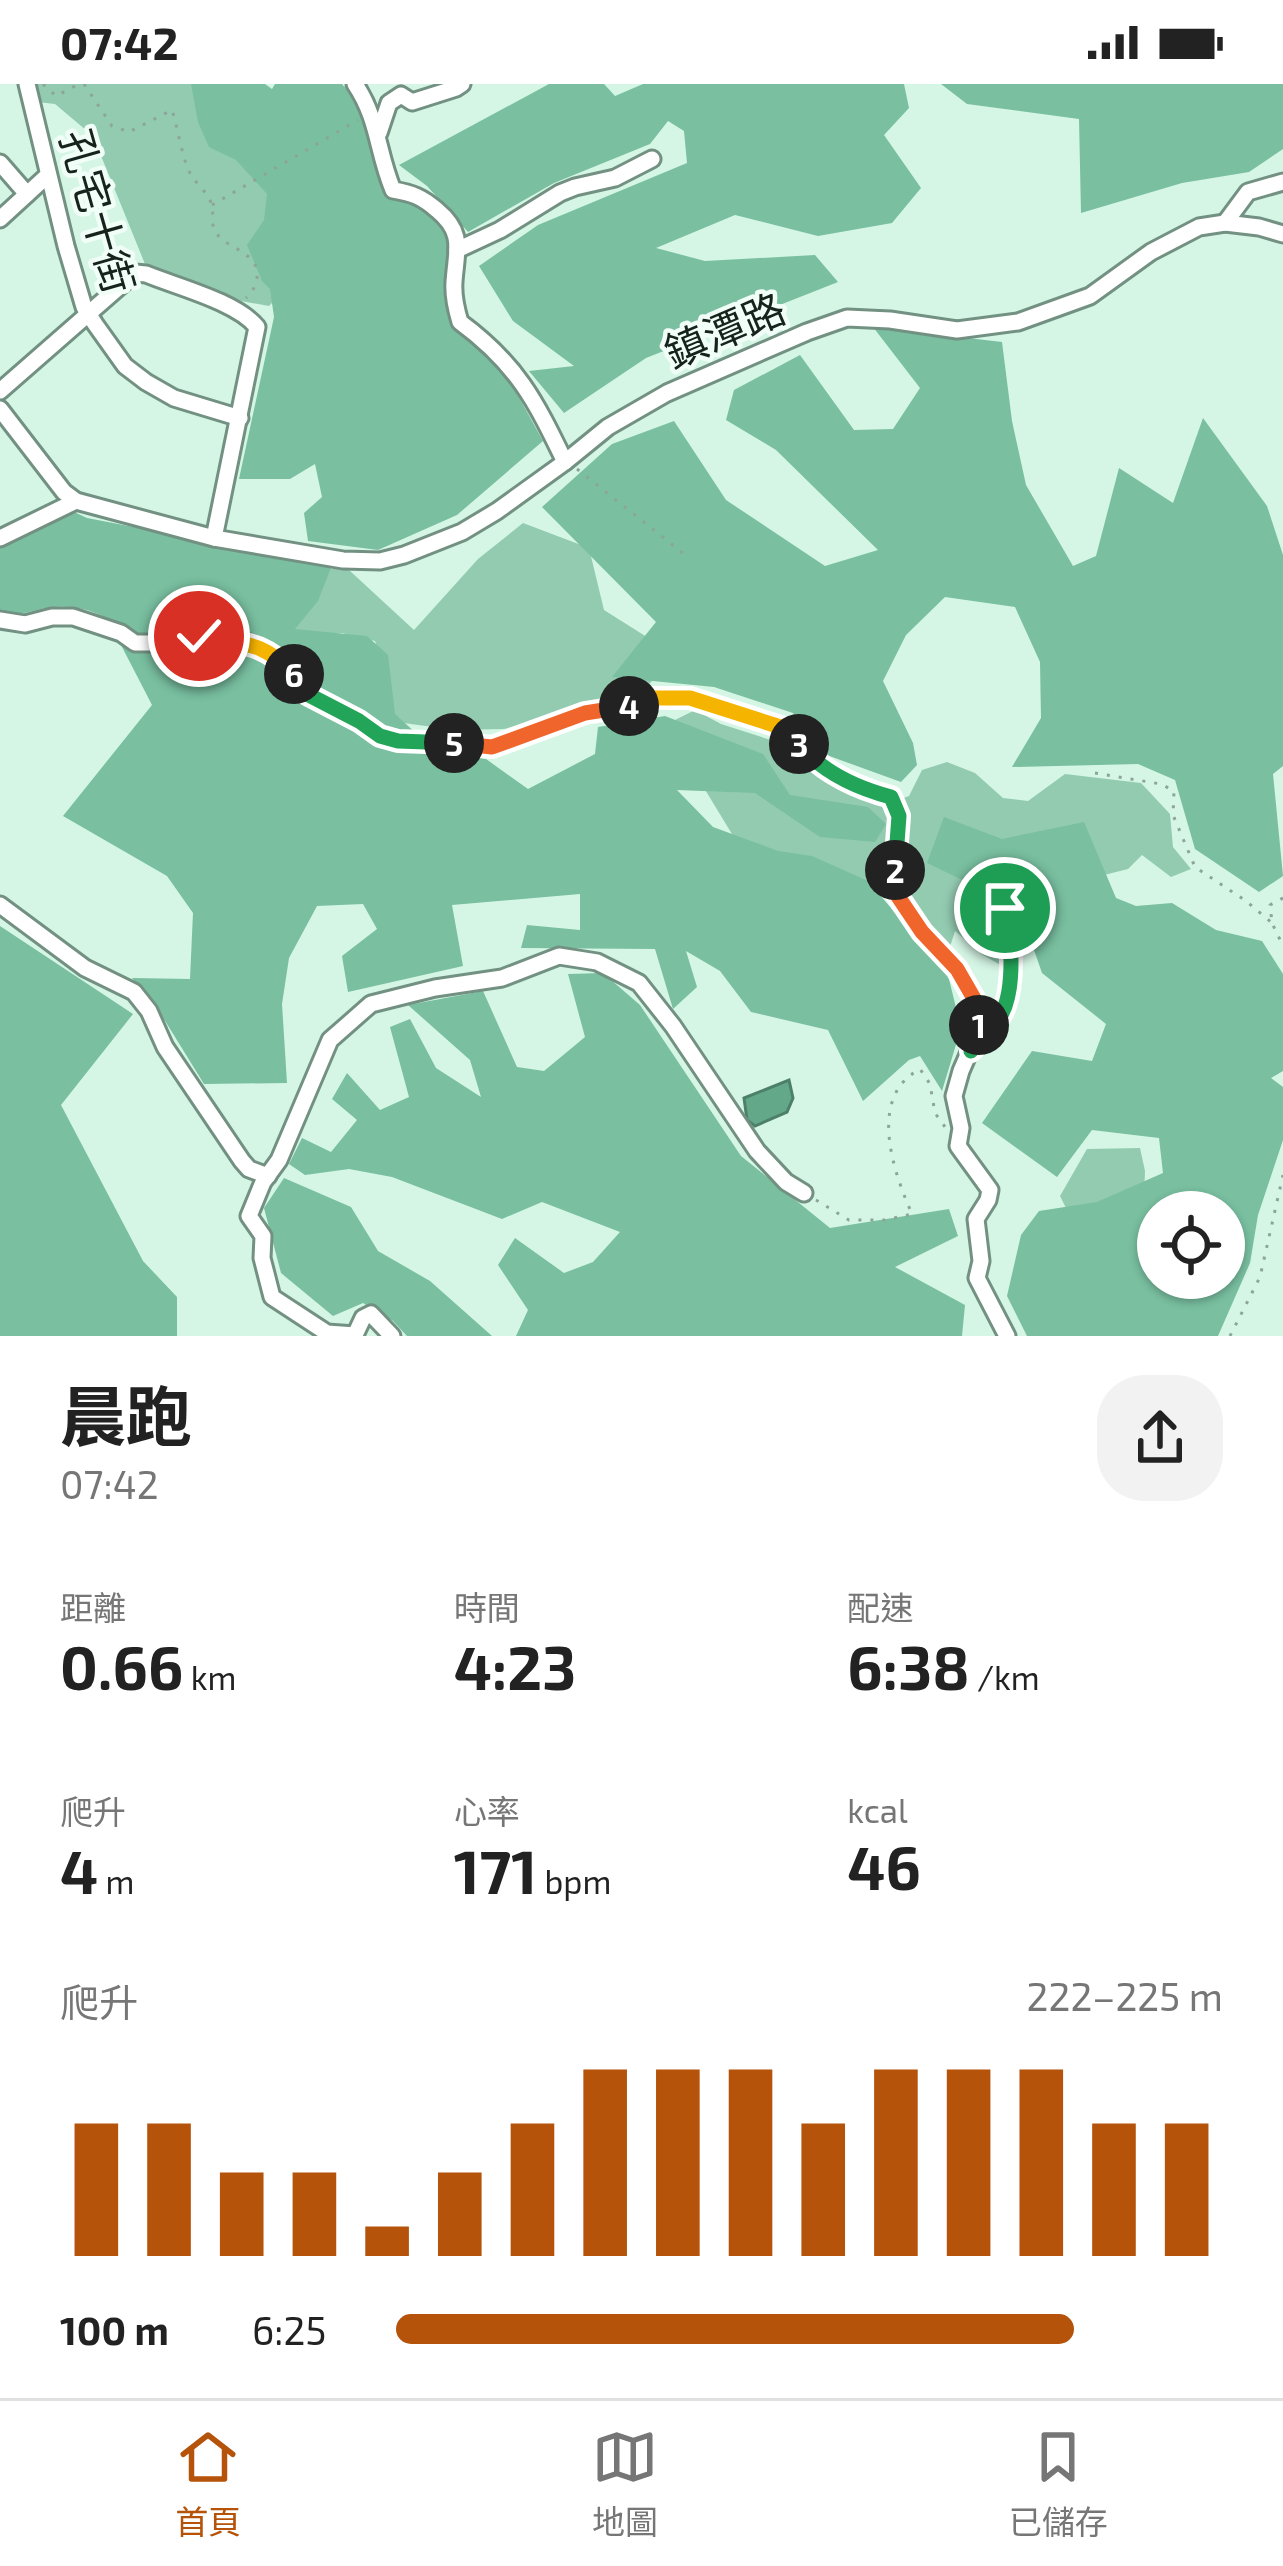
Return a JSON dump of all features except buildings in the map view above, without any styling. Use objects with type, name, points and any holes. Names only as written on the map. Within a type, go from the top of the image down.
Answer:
[{"type":"street","name":"孔宅十街","points":[[27,84],[66,246],[88,312],[125,366],[146,382],[174,398],[240,418]]},
{"type":"street","points":[[32,107],[41,84]]},
{"type":"street","points":[[355,84],[370,107],[393,190],[414,193],[443,215],[456,233],[454,284],[460,322],[520,377],[565,462]]},
{"type":"street","points":[[379,133],[389,103],[401,94],[412,102],[461,84]]},
{"type":"street","points":[[457,250],[560,194],[615,178],[652,159]]},
{"type":"street","points":[[0,163],[27,194]]},
{"type":"street","points":[[0,219],[48,175]]},
{"type":"street","points":[[1225,224],[1248,192],[1283,182]]},
{"type":"street","name":"鎮潭路","points":[[76,501],[214,538],[343,560],[380,561],[462,532],[497,512],[608,427],[667,393],[807,332],[847,318],[957,330],[1018,322],[1090,296],[1150,253],[1199,227],[1225,224],[1283,234]]},
{"type":"street","points":[[0,391],[134,273],[237,310],[255,322],[214,538]]},
{"type":"street","points":[[0,409],[76,501],[0,538]]},
{"type":"street","points":[[0,620],[26,624],[73,617],[121,633],[135,643],[159,643],[171,635],[247,642],[278,657],[307,694],[380,736],[398,741],[492,747],[585,713],[652,698],[690,698],[787,729],[832,772],[891,797],[899,816],[895,892],[922,932],[957,969],[976,1002],[980,1028],[955,1096],[961,1128],[958,1146],[990,1190],[976,1219],[981,1262],[977,1278],[1006,1336]]},
{"type":"street","points":[[0,905],[85,968],[134,992],[242,1161],[268,1176]]},
{"type":"street","points":[[392,1336],[371,1314],[363,1318],[355,1336],[328,1333],[272,1297],[262,1258],[263,1236],[249,1216],[279,1160],[330,1040],[370,1004],[502,978],[559,956],[597,962],[639,983],[757,1151],[786,1182],[804,1193]]},
{"type":"path","points":[[41,84],[56,96],[81,84],[112,126],[129,132],[172,110],[192,177],[212,205],[213,229],[256,266],[255,289],[244,300]]},
{"type":"path","points":[[212,205],[355,121]]},
{"type":"path","points":[[565,462],[689,558]]},
{"type":"path","points":[[1096,772],[1161,784],[1174,791],[1173,815],[1195,867],[1272,923]]},
{"type":"path","points":[[1283,898],[1270,905],[1283,946]]},
{"type":"path","points":[[971,1051],[1004,1010],[1011,971],[1011,932],[1005,908]]},
{"type":"path","points":[[804,1193],[849,1220],[912,1214],[890,1152],[891,1104],[902,1083],[920,1069],[930,1084],[935,1112],[958,1146]]},
{"type":"path","points":[[1230,1336],[1260,1277],[1283,1175]]},
{"type":"shaded area","points":[[34,84],[232,84],[241,92],[299,92],[318,84],[352,87],[391,180],[269,306],[241,301],[147,269],[93,136],[55,104],[37,102]]},
{"type":"shaded area","points":[[191,84],[265,84],[272,89],[275,84],[342,84],[360,108],[393,198],[432,214],[442,226],[450,256],[447,315],[509,379],[543,441],[457,515],[378,550],[308,541],[304,513],[322,497],[315,464],[290,479],[239,479],[274,317],[270,289],[247,245],[264,220],[267,194],[236,160],[209,147],[198,122]]},
{"type":"shaded area","points":[[549,84],[604,84],[615,96],[643,84],[904,84],[909,108],[884,135],[921,188],[892,223],[818,236],[735,215],[656,248],[705,261],[815,255],[838,282],[646,358],[564,413],[529,371],[574,366],[513,321],[479,266],[538,225],[687,163],[684,131],[668,121],[650,144],[554,183],[468,232],[427,186],[399,165]]},
{"type":"shaded area","points":[[941,84],[1283,84],[1283,149],[1249,172],[1182,183],[1081,213],[1079,119],[967,104]]},
{"type":"shaded area","points":[[873,327],[1002,342],[1026,485],[1073,566],[1096,556],[1119,468],[1173,503],[1203,418],[1267,506],[1283,555],[1283,766],[1273,774],[1283,876],[1259,892],[1195,849],[1175,780],[1138,764],[1012,767],[1041,718],[1040,662],[1015,607],[945,597],[906,635],[883,681],[913,743],[917,765],[901,782],[821,753],[793,713],[714,687],[612,677],[656,622],[542,507],[612,444],[674,421],[726,500],[825,566],[878,550],[776,450],[726,420],[734,390],[800,355],[854,430],[893,429],[920,388]]},
{"type":"shaded area","points":[[72,511],[87,518],[332,565],[318,601],[295,629],[367,636],[388,655],[395,714],[418,735],[391,733],[336,704],[280,651],[220,633],[161,632],[139,638],[85,610],[61,607],[18,614],[0,610],[0,546]]},
{"type":"shaded area","points":[[523,523],[589,548],[604,610],[650,639],[666,668],[649,684],[610,702],[504,729],[455,730],[389,721],[389,687],[375,641],[342,633],[280,639],[312,567],[349,570],[414,630],[478,559]]},
{"type":"shaded area","points":[[176,641],[264,655],[297,693],[398,751],[486,759],[528,789],[595,754],[598,727],[665,716],[763,754],[790,795],[868,807],[886,824],[875,842],[820,837],[755,793],[677,790],[713,827],[778,851],[812,856],[868,881],[948,975],[961,1028],[942,1091],[920,1056],[909,1060],[863,1101],[828,1030],[751,1012],[720,971],[686,951],[697,987],[673,1009],[655,949],[521,948],[527,925],[580,930],[580,894],[452,905],[463,966],[348,992],[342,956],[377,929],[363,904],[317,906],[289,958],[282,1004],[287,1083],[204,1084],[159,1011],[132,978],[190,979],[193,913],[167,876],[63,816],[152,705],[121,645],[166,651]]},
{"type":"shaded area","points":[[695,710],[777,742],[800,762],[887,804],[909,796],[922,770],[947,762],[975,773],[1003,798],[1028,801],[1065,774],[1141,783],[1170,814],[1173,847],[1191,869],[1171,877],[1142,855],[1128,869],[1096,877],[1013,867],[1011,971],[955,931],[949,950],[931,953],[935,945],[895,892],[861,901],[735,839],[671,722]]},
{"type":"shaded area","points":[[944,817],[1002,839],[1084,822],[1116,898],[1136,906],[1172,903],[1216,930],[1262,941],[1283,974],[1283,1071],[1271,1078],[1283,1087],[1283,1140],[1258,1215],[1245,1274],[1245,1191],[1137,1191],[1137,1299],[1234,1299],[1218,1336],[1027,1336],[1007,1296],[1021,1235],[1039,1211],[1097,1202],[1163,1173],[1159,1138],[1092,1130],[1057,1177],[982,1123],[1032,1051],[1092,1061],[1106,1024],[1042,973],[1019,907],[927,863]]},
{"type":"shaded area","points":[[0,926],[133,1014],[61,1105],[143,1261],[177,1297],[177,1336],[0,1336]]},
{"type":"shaded area","points":[[603,973],[640,1005],[741,1156],[830,1228],[949,1209],[958,1236],[895,1267],[965,1305],[962,1336],[516,1336],[528,1310],[498,1265],[515,1238],[564,1273],[593,1262],[620,1232],[542,1202],[502,1219],[392,1177],[349,1169],[305,1175],[289,1164],[302,1138],[331,1152],[357,1120],[332,1099],[347,1073],[380,1110],[409,1097],[390,1027],[410,1019],[436,1068],[481,1097],[470,1060],[408,1005],[483,991],[517,1067],[544,1071],[585,1037],[568,974]]},
{"type":"shaded area","points":[[789,1080],[793,1098],[787,1112],[755,1126],[747,1120],[744,1098]]},
{"type":"shaded area","points":[[1140,1148],[1144,1191],[1137,1191],[1137,1200],[1066,1208],[1060,1196],[1087,1149]]},
{"type":"shaded area","points":[[284,1178],[351,1207],[378,1251],[430,1281],[492,1336],[407,1336],[393,1321],[363,1303],[333,1316],[281,1273],[264,1208]]},
{"type":"route","points":[[199,636],[247,642],[278,657],[307,694],[380,736],[398,741],[492,747],[585,713],[672,697],[690,698],[787,729],[832,772],[891,797],[899,816],[895,892],[922,932],[957,969],[976,1002],[980,1028],[971,1051],[1004,1010],[1011,971],[1011,932],[1005,908]]}]
